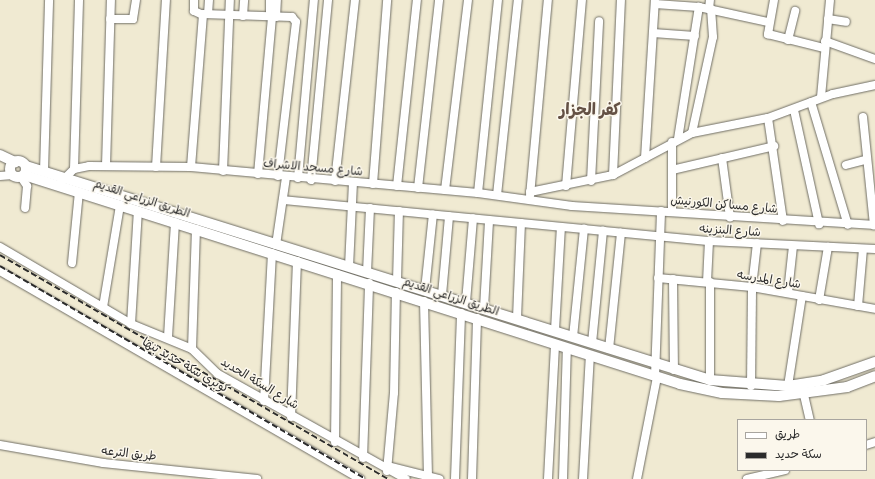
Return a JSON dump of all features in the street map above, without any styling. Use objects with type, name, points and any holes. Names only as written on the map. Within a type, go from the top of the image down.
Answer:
[{"type":"main road","name":"الطريق الزراعي القديم","points":[[0,155],[18,171],[44,171],[79,192],[138,211],[196,229],[367,272],[554,330],[655,365],[710,380],[751,386],[788,386],[848,373],[875,362]]},
{"type":"main road","name":"الطريق الزراعي القديم","points":[[0,165],[62,182],[274,249],[297,261],[567,348],[656,376],[722,393],[804,395],[853,385],[872,377]]},
{"type":"main road","points":[[864,367],[863,374],[872,377]]},
{"type":"main road","points":[[848,373],[853,385]]},
{"type":"street","points":[[44,171],[49,0]]},
{"type":"street","points":[[62,182],[74,169],[79,0]]},
{"type":"street","points":[[106,166],[111,0]]},
{"type":"street","points":[[110,19],[133,19],[136,0]]},
{"type":"street","points":[[156,167],[166,0]]},
{"type":"street","points":[[194,0],[194,11],[206,14],[292,17],[296,22],[282,176],[283,200],[274,249],[264,401]]},
{"type":"street","points":[[191,167],[206,14],[209,0]]},
{"type":"street","points":[[223,171],[230,0]]},
{"type":"street","points":[[243,16],[244,0]]},
{"type":"street","points":[[270,0],[273,16]]},
{"type":"street","points":[[258,174],[273,16],[277,0]]},
{"type":"street","points":[[298,178],[314,0]]},
{"type":"street","points":[[311,180],[328,0]]},
{"type":"street","points":[[335,181],[355,0]]},
{"type":"street","points":[[373,184],[387,0]]},
{"type":"street","points":[[398,186],[417,0]]},
{"type":"street","points":[[418,188],[439,0]]},
{"type":"street","points":[[446,190],[468,0]]},
{"type":"street","points":[[478,193],[498,0]]},
{"type":"street","points":[[497,195],[518,0]]},
{"type":"street","points":[[529,202],[548,0]]},
{"type":"street","points":[[566,186],[582,0]]},
{"type":"street","points":[[613,175],[621,0]]},
{"type":"street","points":[[692,133],[713,37],[710,0]]},
{"type":"street","points":[[774,0],[768,22],[768,34],[788,40],[824,45],[875,59]]},
{"type":"street","points":[[822,97],[824,45],[830,0]]},
{"type":"street","points":[[645,158],[655,2],[699,7],[768,22]]},
{"type":"street","points":[[672,212],[672,170],[675,140],[695,36],[699,7]]},
{"type":"street","points":[[788,40],[795,11]]},
{"type":"street","points":[[828,19],[846,22]]},
{"type":"street","points":[[591,181],[600,21]]},
{"type":"street","points":[[653,33],[695,36]]},
{"type":"street","points":[[530,192],[591,181],[613,175],[675,140],[692,133],[768,118],[794,110],[822,97],[875,85]]},
{"type":"street","points":[[811,102],[848,225]]},
{"type":"street","points":[[794,110],[819,224]]},
{"type":"street","points":[[863,117],[865,160],[874,225]]},
{"type":"street","points":[[768,118],[774,146],[783,222]]},
{"type":"street","points":[[672,170],[774,146]]},
{"type":"street","points":[[722,158],[730,217]]},
{"type":"street","points":[[846,165],[865,160]]},
{"type":"street","name":"شارع مسجد الاشراف","points":[[74,169],[106,166],[191,167],[311,180],[478,193],[497,195],[529,202],[572,206]]},
{"type":"street","points":[[0,176],[18,171],[27,186],[25,208]]},
{"type":"street","points":[[349,267],[353,183]]},
{"type":"street","points":[[72,263],[79,192]]},
{"type":"street","points":[[283,200],[584,229],[573,337]]},
{"type":"street","points":[[103,307],[120,205]]},
{"type":"street","name":"شارع مساكن الكورنيش","points":[[572,206],[661,211],[783,222],[874,225]]},
{"type":"street","points":[[367,272],[370,208]]},
{"type":"street","points":[[131,324],[138,211]]},
{"type":"street","points":[[397,281],[399,211]]},
{"type":"street","points":[[637,479],[656,376],[655,365],[661,211]]},
{"type":"street","points":[[425,290],[433,214]]},
{"type":"street","points":[[442,295],[449,216]]},
{"type":"street","points":[[466,302],[472,218]]},
{"type":"street","points":[[484,308],[489,220]]},
{"type":"street","points":[[168,337],[175,222]]},
{"type":"street","points":[[516,318],[521,223]]},
{"type":"street","points":[[554,330],[561,227]]},
{"type":"street","points":[[192,349],[196,229]]},
{"type":"street","name":"شارع البنزينه","points":[[584,229],[709,241],[875,249]]},
{"type":"street","points":[[592,344],[603,231]]},
{"type":"street","points":[[609,349],[621,233]]},
{"type":"street","points":[[709,241],[708,282],[710,380]]},
{"type":"street","points":[[751,386],[752,287],[757,243]]},
{"type":"street","points":[[788,292],[793,246]]},
{"type":"street","name":"شارع السكة الحديد","points":[[0,247],[131,324],[168,337],[192,349],[218,374],[363,458],[387,468],[406,479]]},
{"type":"street","points":[[819,300],[828,247]]},
{"type":"street","points":[[858,306],[863,249]]},
{"type":"street","points":[[291,417],[297,261]]},
{"type":"street","name":"كوبرى سكة حديد بنها","points":[[0,271],[360,479]]},
{"type":"street","points":[[335,442],[338,274]]},
{"type":"street","name":"شارع المدرسه","points":[[658,278],[708,282],[788,292],[819,300],[875,309]]},
{"type":"street","points":[[673,279],[674,370]]},
{"type":"street","points":[[363,458],[369,283]]},
{"type":"street","points":[[396,292],[394,393],[387,468],[438,479],[460,479]]},
{"type":"street","points":[[788,386],[802,296]]},
{"type":"street","points":[[424,301],[428,476]]},
{"type":"street","points":[[455,479],[462,313]]},
{"type":"street","points":[[472,479],[477,318]]},
{"type":"street","points":[[548,479],[555,344]]},
{"type":"street","points":[[563,479],[567,348]]},
{"type":"street","points":[[583,479],[590,355]]},
{"type":"street","points":[[804,395],[810,419]]},
{"type":"street","name":"طريق الترعه","points":[[0,445],[103,463],[257,479]]},
{"type":"street","points":[[747,479],[781,471]]},
{"type":"railway","points":[[0,255],[388,479]]},
{"type":"railway","points":[[0,266],[366,479]]},
{"type":"district","name":"كفر الجزار","points":[[590,109]]}]
